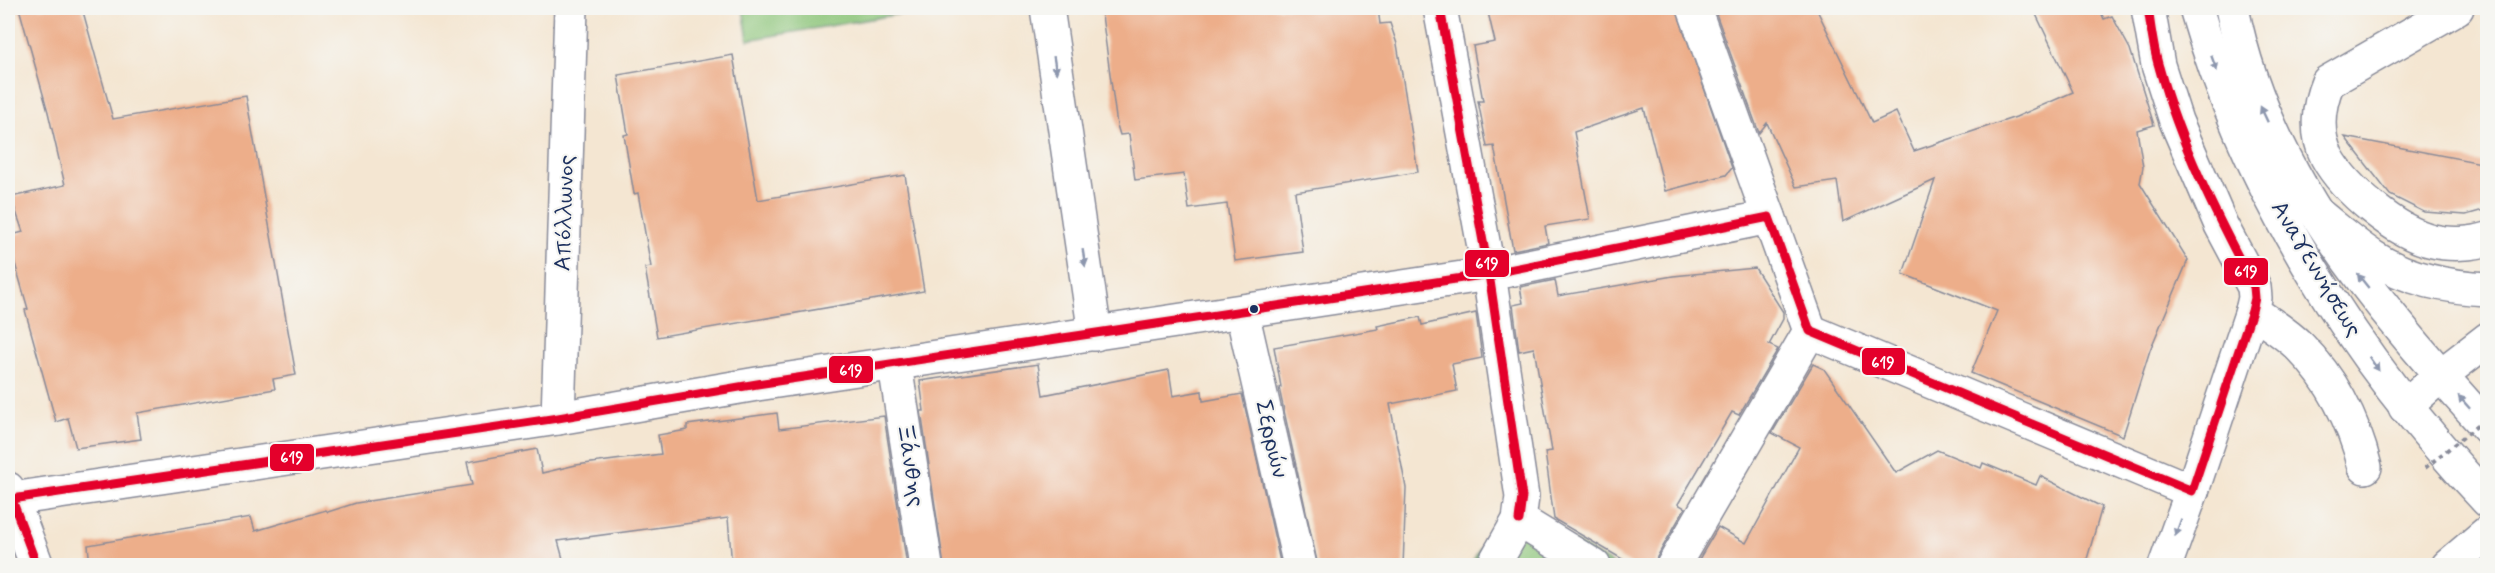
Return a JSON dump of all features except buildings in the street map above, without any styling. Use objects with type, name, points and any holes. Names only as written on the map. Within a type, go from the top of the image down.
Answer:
[{"type":"main road","name":"Απόλλωνος","points":[[558,418],[571,8]]},
{"type":"main road","points":[[1047,8],[1095,334]]},
{"type":"main road","points":[[1440,8],[1489,274],[1522,496],[1519,520],[1493,566]]},
{"type":"main road","points":[[1694,8],[1810,331],[2192,491]]},
{"type":"main road","points":[[2148,8],[2158,65],[2176,121],[2222,225],[2254,287],[2255,298],[2165,566]]},
{"type":"main road","name":"Αναγεννήσεως","points":[[2196,8],[2227,98],[2254,163],[2284,223],[2317,280],[2405,407],[2487,501]]},
{"type":"main road","name":"Αναγεννήσεως","points":[[2232,8],[2236,33],[2254,92],[2282,153],[2315,212],[2352,267],[2440,376],[2487,428]]},
{"type":"main road","points":[[2457,8],[2328,82],[2320,102],[2319,127],[2327,156],[2351,189],[2389,221],[2433,241],[2476,242],[2487,239]]},
{"type":"main road","points":[[2315,212],[2374,258],[2411,276],[2454,287],[2487,290]]},
{"type":"main road","points":[[37,566],[10,494],[558,418],[757,384],[1489,274],[1769,217]]},
{"type":"main road","points":[[2252,311],[2301,348],[2326,380],[2357,435],[2366,467]]},
{"type":"main road","name":"Σερρών","points":[[1242,312],[1299,566]]},
{"type":"main road","points":[[1673,566],[1810,331]]},
{"type":"main road","points":[[2405,407],[2487,339]]},
{"type":"main road","name":"Ξάνθης","points":[[895,365],[926,566]]},
{"type":"main road","points":[[1519,520],[1594,566]]},
{"type":"main road","points":[[2452,562],[2487,532]]},
{"type":"path","points":[[2425,468],[2487,417]]},
{"type":"green space","points":[[743,8],[928,8],[928,9],[748,40]]},
{"type":"green space","points":[[1507,501],[1614,565],[1470,566]]},
{"type":"transit line","name":"619","points":[[1440,8],[1489,274],[1522,497],[1519,520]]},
{"type":"transit line","name":"619","points":[[12,499],[558,418],[757,384],[1489,274],[1769,217],[1810,331],[2192,491],[2252,311],[2255,298],[2254,287],[2213,207],[2178,124],[2157,60],[2148,8]]},
{"type":"transit line","name":"619","points":[[8,489],[37,566]]}]
